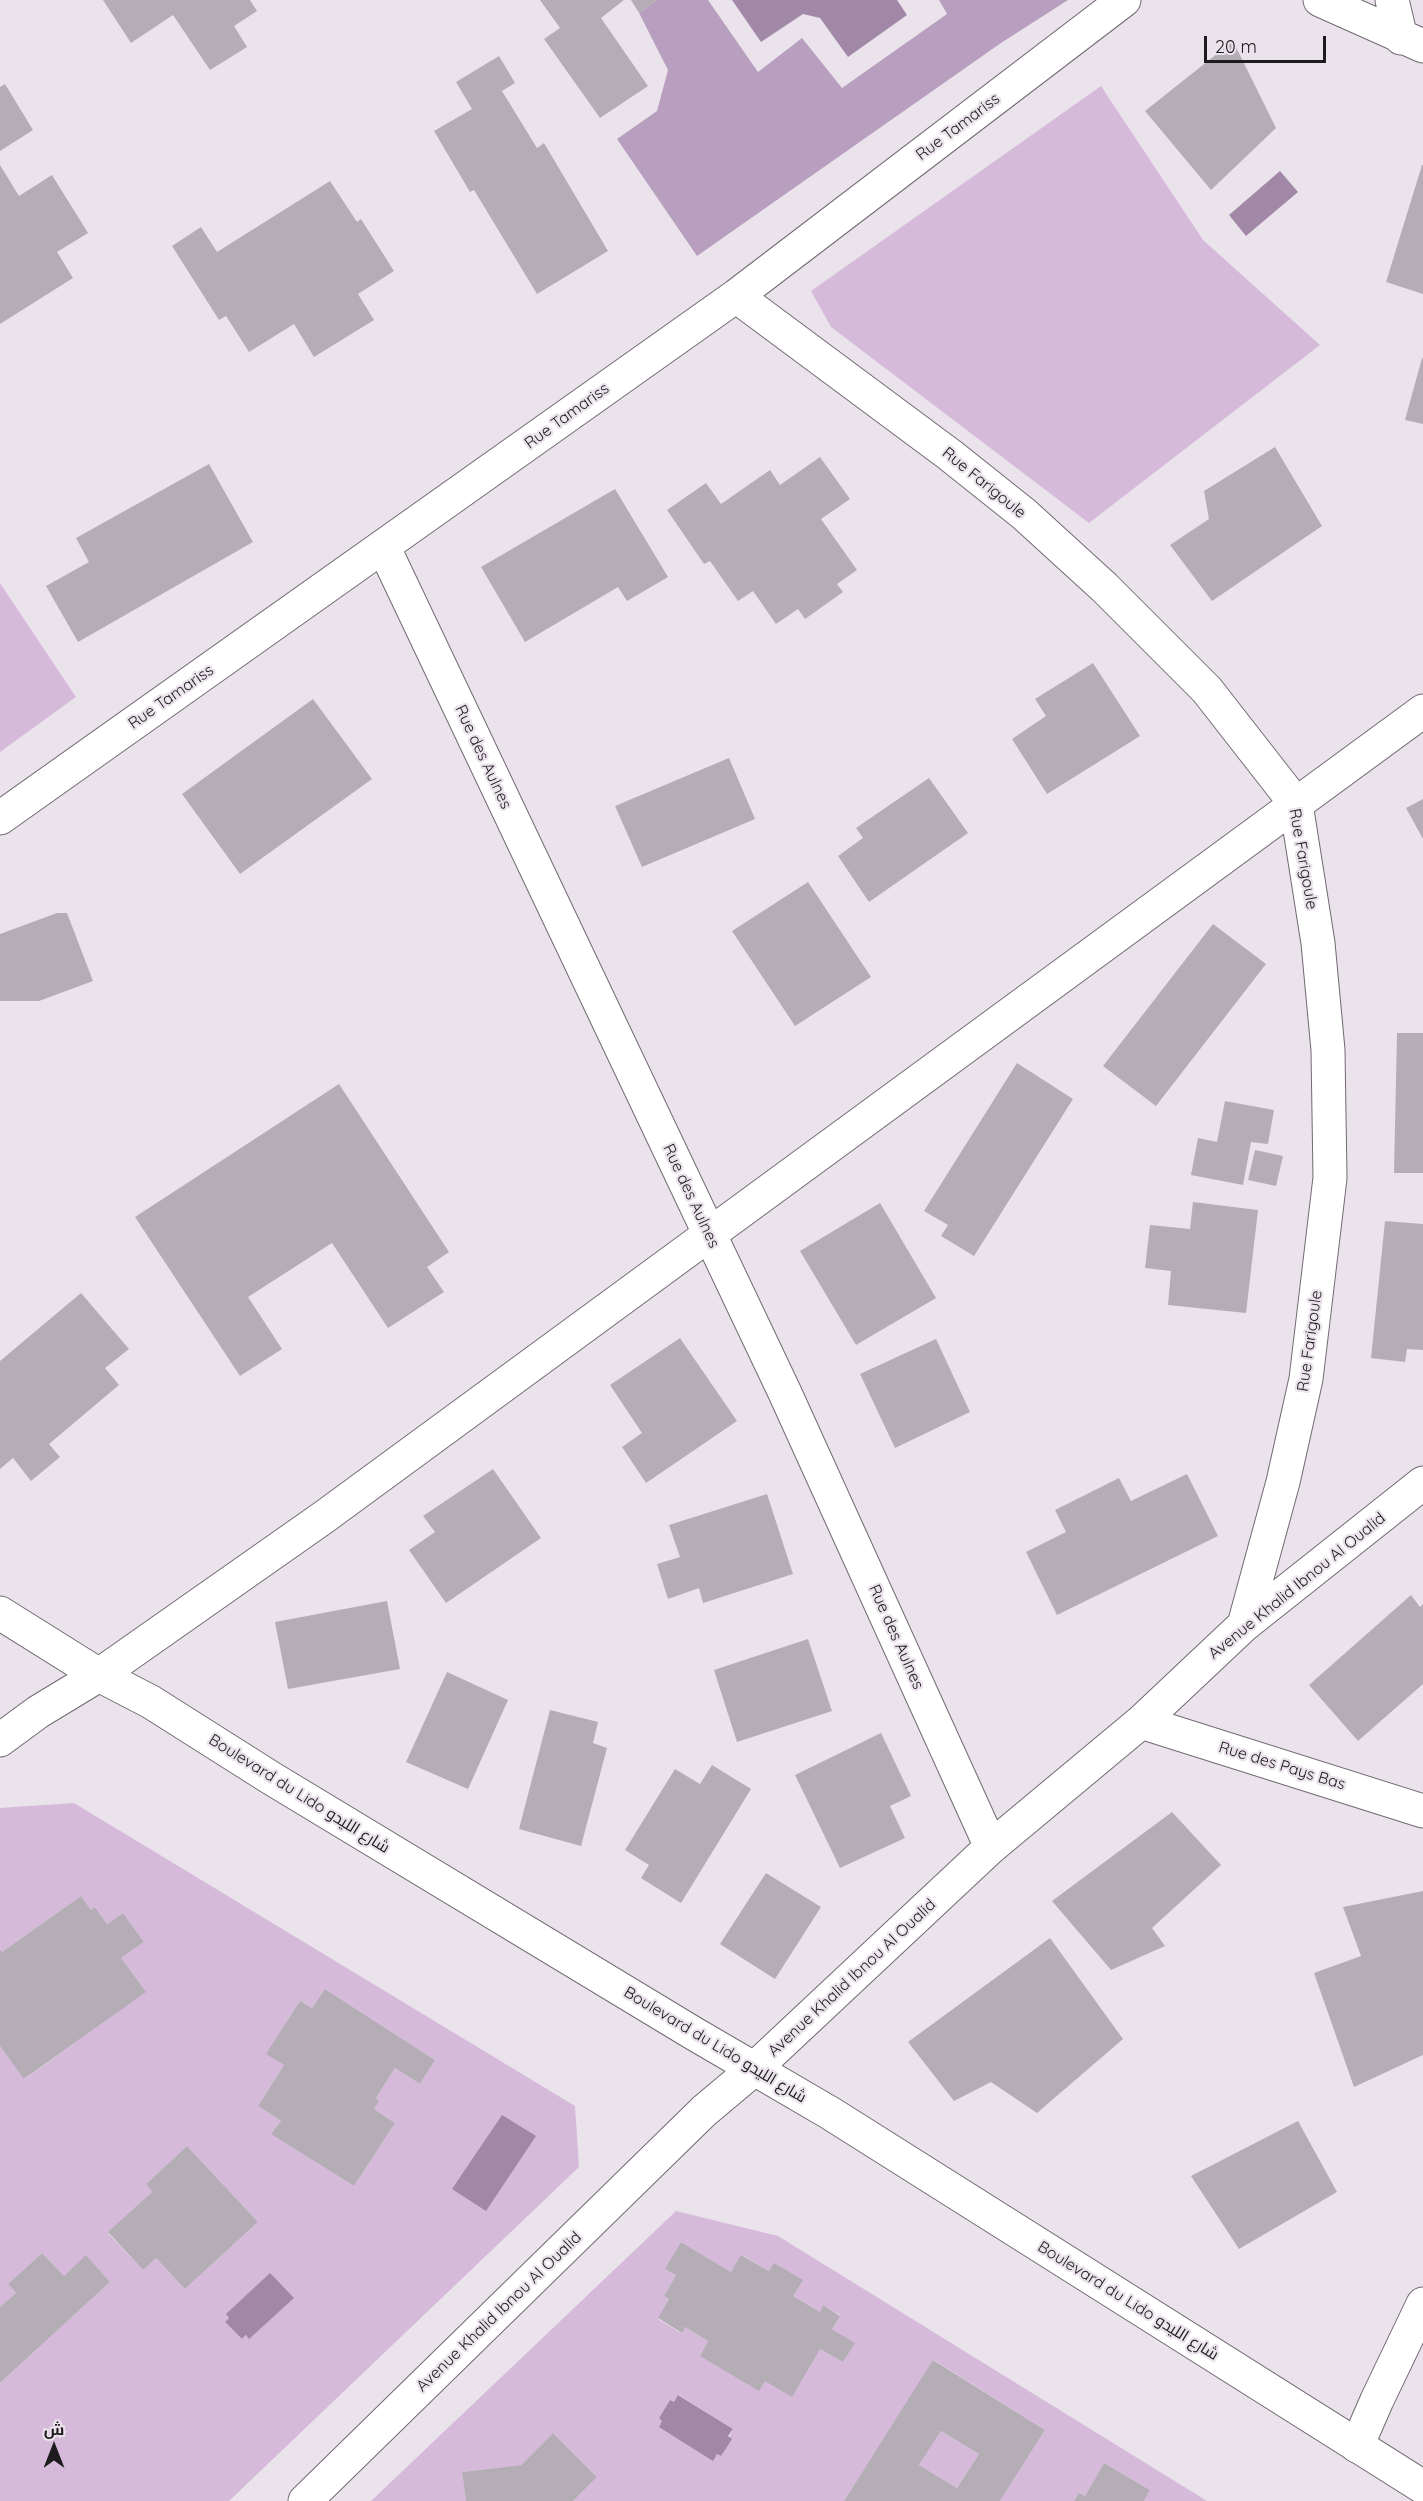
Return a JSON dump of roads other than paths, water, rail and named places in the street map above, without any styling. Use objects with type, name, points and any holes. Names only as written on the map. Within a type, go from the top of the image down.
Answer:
[{"type":"street","name":"Rue Tamariss","points":[[0,818],[736,297],[1125,0]]},
{"type":"street","points":[[1320,0],[1412,42]]},
{"type":"street","points":[[1392,0],[1412,42]]},
{"type":"street","name":"Rue Farigoule","points":[[736,297],[950,455],[1024,514],[1064,550],[1207,690],[1296,804],[1318,943],[1328,1050],[1330,1178],[1306,1378],[1282,1482],[1244,1625]]},
{"type":"street","name":"Rue des Aulnes","points":[[384,548],[785,1393],[991,1847]]},
{"type":"street","points":[[0,1740],[38,1712],[99,1675],[324,1517],[1423,711]]},
{"type":"street","name":"Avenue Khalid Ibnou Al Oualid","points":[[305,2501],[704,2111],[754,2069],[991,1847],[1141,1722],[1244,1625],[1423,1483]]},
{"type":"street","name":"Boulevard du Lido شارع الليدو","points":[[0,1613],[99,1675],[151,1702],[282,1784],[830,2113],[1423,2487]]},
{"type":"street","name":"Rue des Pays Bas","points":[[1141,1722],[1423,1811]]},
{"type":"street","points":[[1357,2446],[1423,2304]]}]
